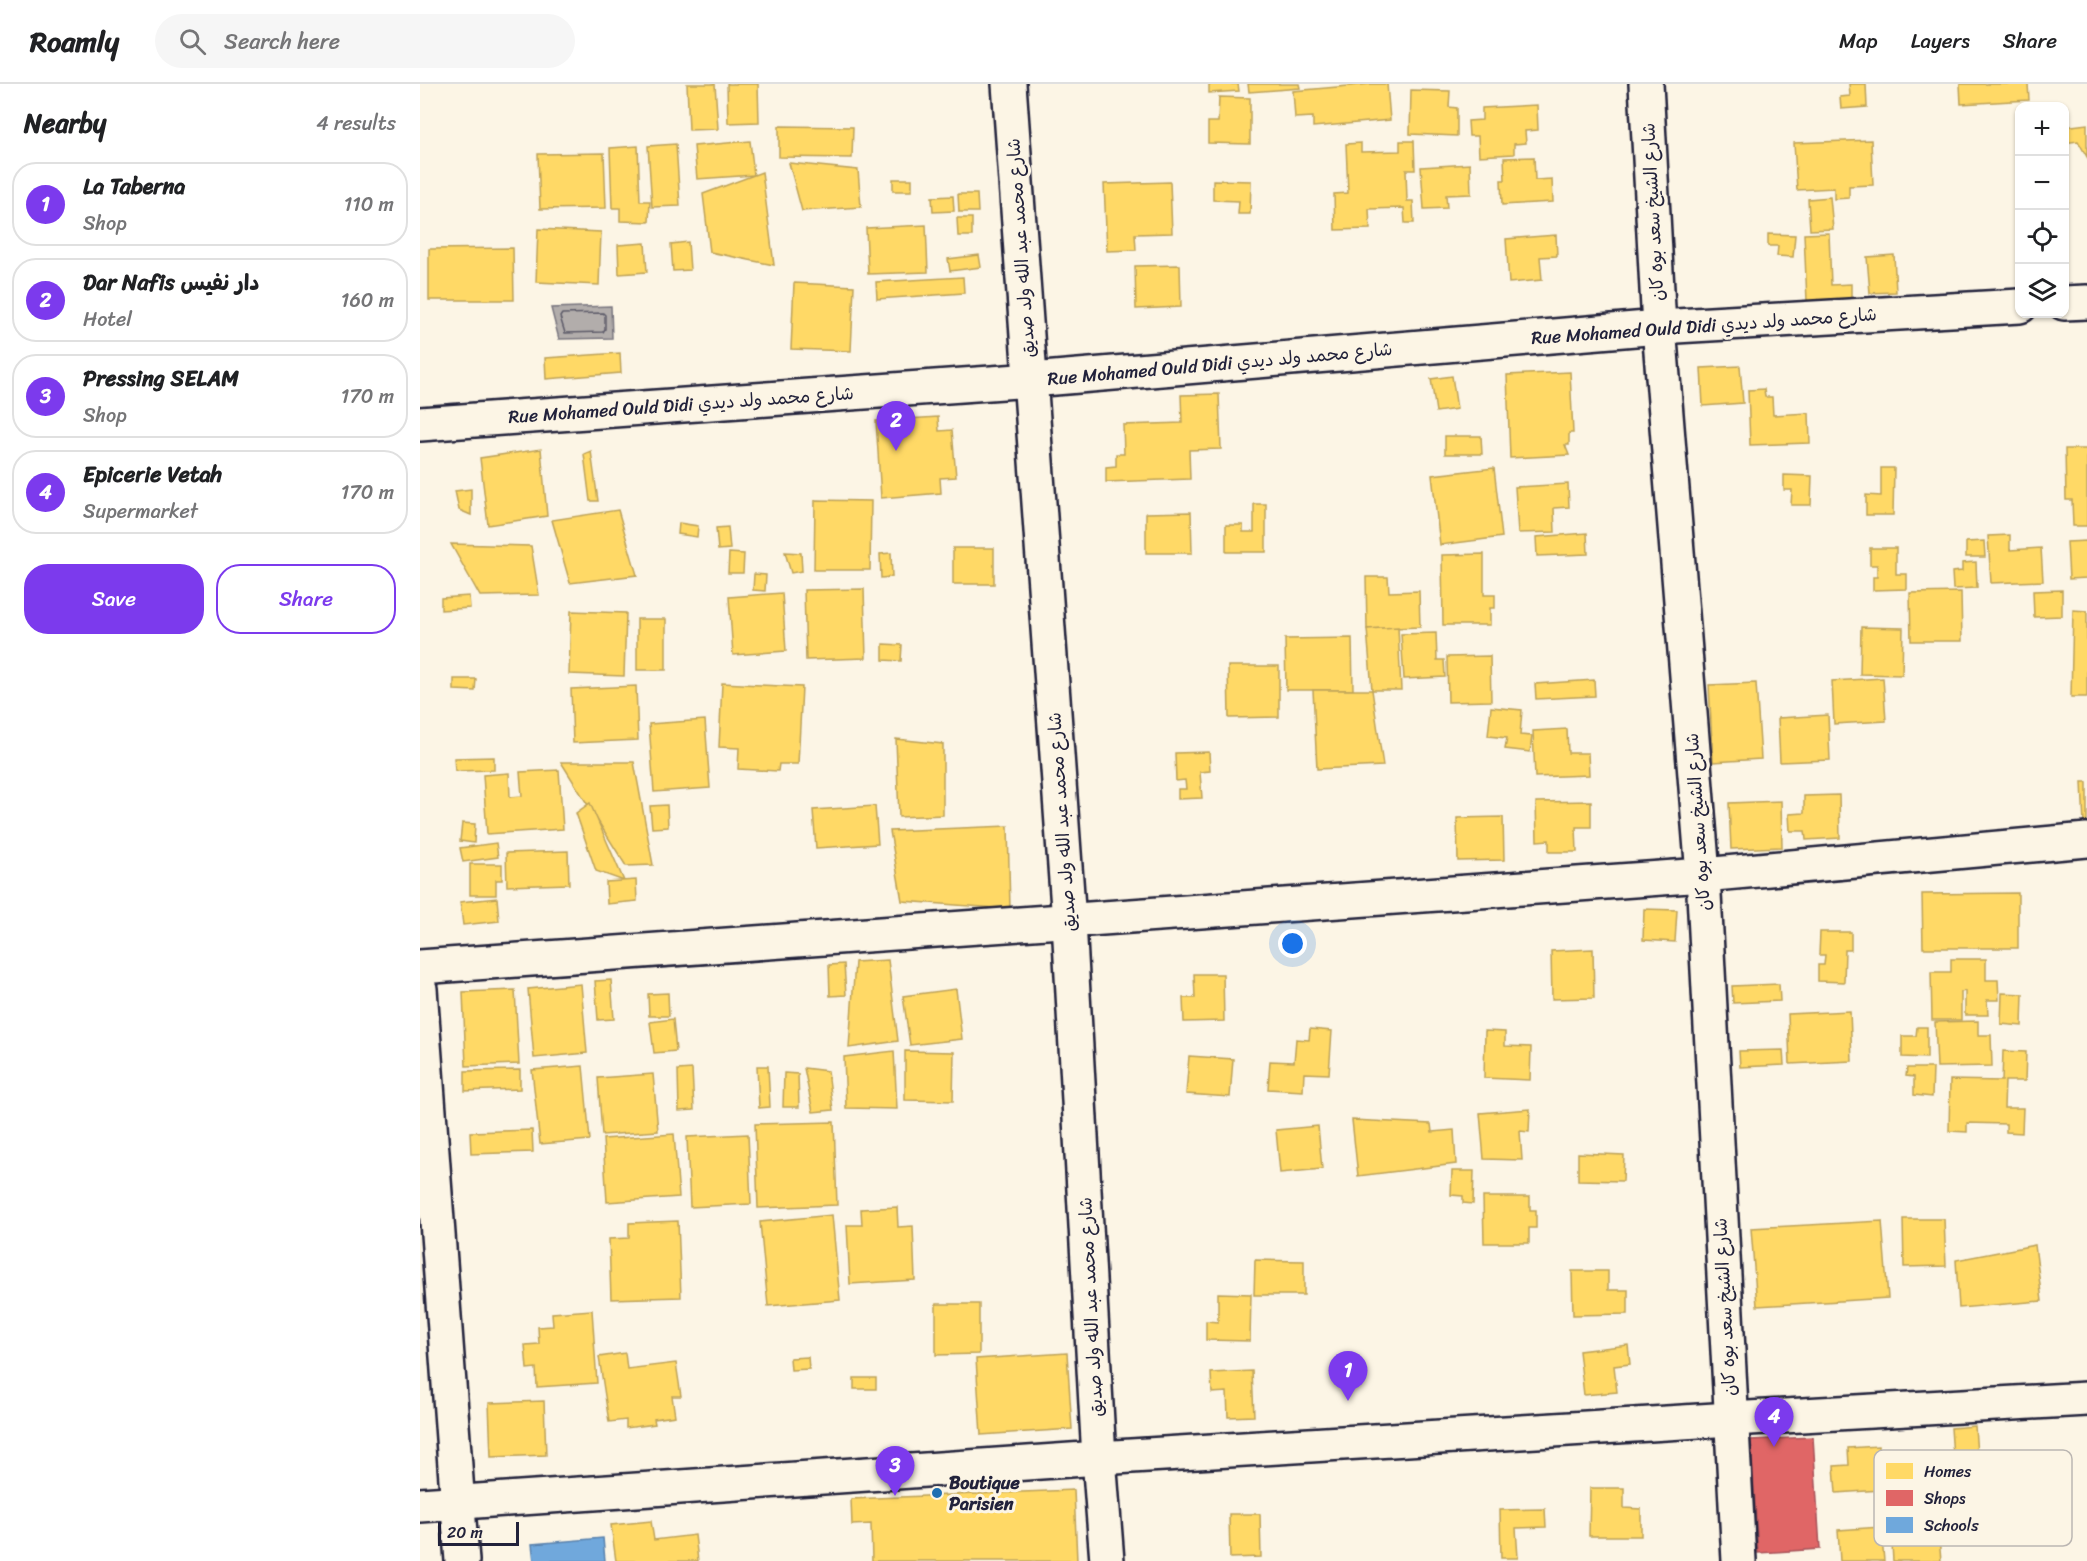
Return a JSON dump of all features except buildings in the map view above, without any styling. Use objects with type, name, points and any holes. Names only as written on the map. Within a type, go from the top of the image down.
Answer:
[{"type":"street","name":"شارع محمد عبد الله ولد صديق","points":[[1009,84],[1069,922],[1099,1458],[1107,1561]]},
{"type":"street","name":"شارع الشيخ سعد بوه كان","points":[[1647,84],[1659,327],[1703,874],[1739,1561]]},
{"type":"street","points":[[2069,303],[2087,302]]},
{"type":"street","name":"Rue Mohamed Ould Didi شارع محمد ولد ديدي","points":[[420,424],[1031,380],[1659,327],[2015,306]]},
{"type":"street","points":[[420,967],[1069,922],[1703,874],[2087,840]]},
{"type":"street","points":[[420,989],[462,1561]]},
{"type":"street","points":[[420,1505],[1099,1458],[2087,1399]]},
{"type":"water","points":[[611,306],[612,338],[559,339],[551,308]]},
{"type":"place","name":"Dar Nafis دار نفيس","points":[[896,451]]},
{"type":"place","name":"La Taberna","points":[[1348,1401]]},
{"type":"place","name":"Epicerie Vetah","points":[[1774,1447]]},
{"type":"place","name":"Boutique Parisien","points":[[937,1493]]},
{"type":"place","name":"Pressing SELAM","points":[[895,1496]]}]
